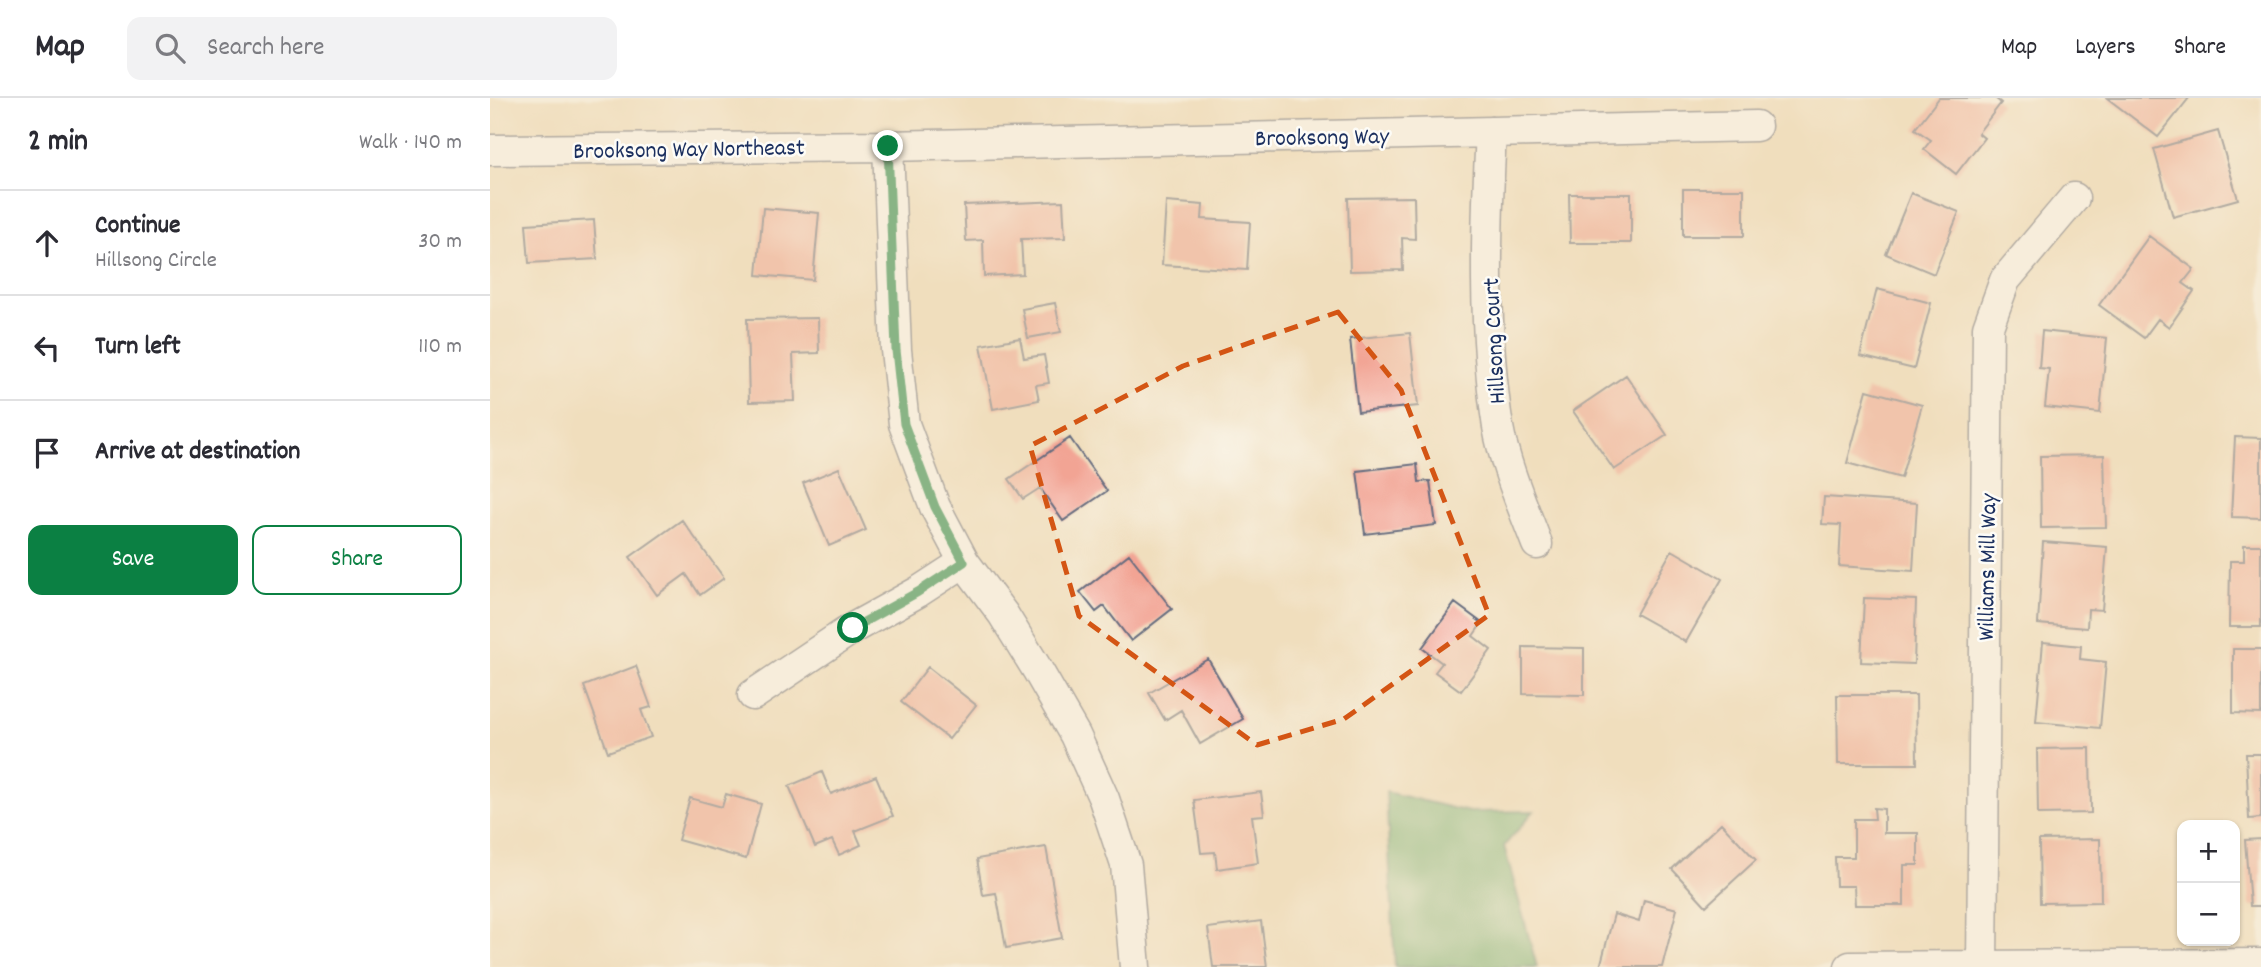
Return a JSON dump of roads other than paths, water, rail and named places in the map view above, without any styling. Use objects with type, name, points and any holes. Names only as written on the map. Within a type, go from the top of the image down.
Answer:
[{"type":"street","name":"Brooksong Way","points":[[888,146],[1756,126]]},
{"type":"street","name":"Hillsong Court","points":[[1491,132],[1490,350],[1499,429],[1537,544]]},
{"type":"street","name":"Brooksong Way Northeast","points":[[490,150],[888,146]]},
{"type":"street","points":[[888,146],[896,350],[904,424],[935,507],[964,562],[1037,669],[1075,735],[1104,799],[1126,865],[1135,967]]},
{"type":"street","name":"Williams Mill Way","points":[[1982,964],[1988,327],[2005,280],[2074,198]]},
{"type":"street","points":[[753,695],[853,628],[918,592],[964,562]]},
{"type":"street","points":[[1850,967],[2261,964]]}]
